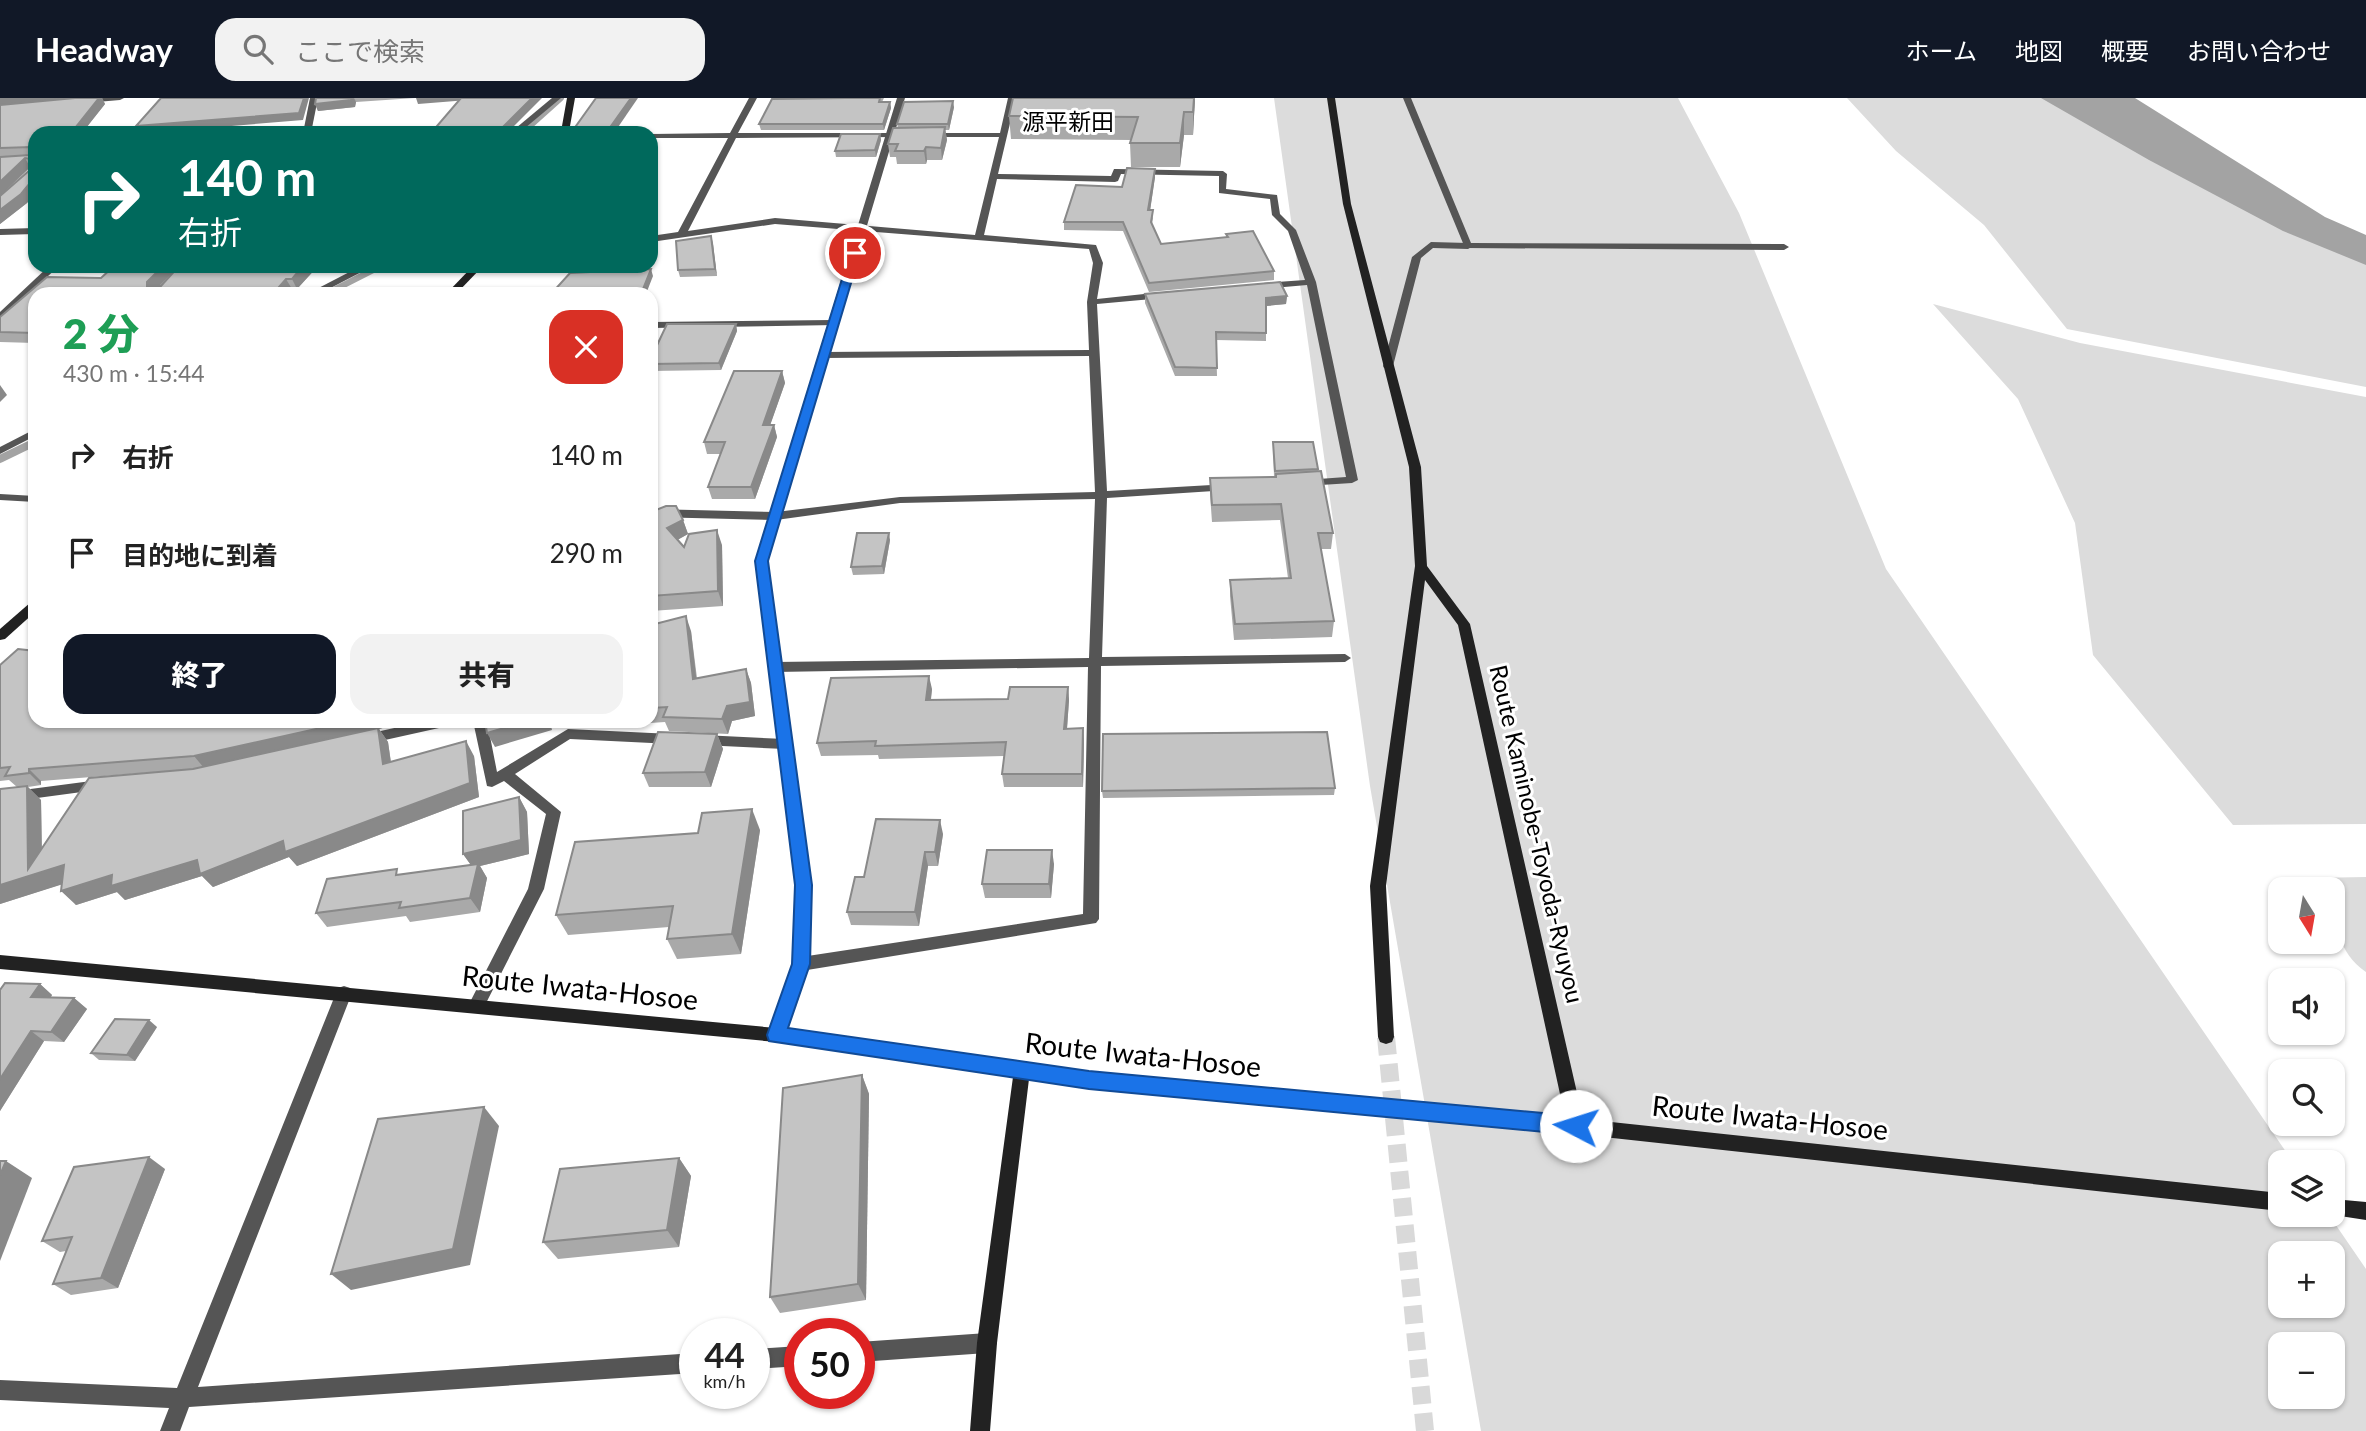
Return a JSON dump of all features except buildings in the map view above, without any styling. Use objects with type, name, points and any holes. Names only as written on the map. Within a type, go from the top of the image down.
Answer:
[{"type":"main road","points":[[566,126],[571,98]]},
{"type":"main road","points":[[1331,98],[1347,204],[1415,467],[1421,566],[1378,886],[1386,1037]]},
{"type":"main road","points":[[458,287],[471,273]]},
{"type":"main road","name":"Route Kaminobe-Toyoda-Ryuyou","points":[[1421,566],[1464,624],[1576,1126]]},
{"type":"main road","points":[[0,636],[28,610]]},
{"type":"main road","name":"Route Iwata-Hosoe","points":[[0,962],[776,1035],[1103,1081],[1576,1126],[2268,1201]]},
{"type":"main road","points":[[980,1431],[986,1343],[1022,1070]]},
{"type":"main road","points":[[2345,1209],[2366,1211]]},
{"type":"street","points":[[72,103],[120,98]]},
{"type":"street","points":[[308,126],[314,98]]},
{"type":"street","points":[[522,126],[557,98]]},
{"type":"street","points":[[681,235],[752,98]]},
{"type":"street","points":[[776,1035],[801,964],[803,885],[761,561],[901,98]]},
{"type":"street","points":[[979,238],[1001,135],[1012,98]]},
{"type":"street","points":[[1408,98],[1468,246]]},
{"type":"street","points":[[658,136],[1001,135]]},
{"type":"street","points":[[992,176],[1115,179],[1117,171],[1223,174],[1222,191],[1273,197],[1276,215],[1292,230],[1311,282],[1334,380],[1352,480],[1296,483]]},
{"type":"street","points":[[658,238],[775,221],[1093,247],[1098,263],[1092,302],[1101,495],[1091,919],[801,964]]},
{"type":"street","points":[[0,232],[28,231]]},
{"type":"street","points":[[1388,366],[1418,257],[1431,245],[1784,247]]},
{"type":"street","points":[[32,287],[47,273]]},
{"type":"street","points":[[326,287],[354,273]]},
{"type":"street","points":[[1256,287],[1311,282]]},
{"type":"street","points":[[0,317],[28,291]]},
{"type":"street","points":[[1092,302],[1174,294]]},
{"type":"street","points":[[658,324],[833,323]]},
{"type":"street","points":[[823,355],[1093,353]]},
{"type":"street","points":[[0,451],[28,436]]},
{"type":"street","points":[[658,513],[776,516],[900,500],[1101,495],[1241,487]]},
{"type":"street","points":[[0,498],[28,499]]},
{"type":"street","points":[[775,667],[1345,659]]},
{"type":"street","points":[[353,743],[418,728]]},
{"type":"street","points":[[481,728],[492,782],[568,734],[785,744]]},
{"type":"street","points":[[476,1006],[536,889],[554,812],[505,774]]},
{"type":"street","points":[[0,798],[120,783]]},
{"type":"street","points":[[170,1431],[344,993]]},
{"type":"street","points":[[875,1351],[986,1343]]},
{"type":"street","points":[[0,1390],[181,1398],[679,1364]]},
{"type":"shaded area","points":[[1274,98],[1678,98],[1739,213],[1886,569],[2268,1126],[2268,1136],[2275,1136],[2285,1150],[2268,1150],[2268,1227],[2337,1227],[2366,1269],[2366,1431],[1481,1431],[1370,786]]},
{"type":"shaded area","points":[[1847,98],[2046,98],[2366,260],[2366,387],[2067,329],[1984,225],[1896,151]]},
{"type":"shaded area","points":[[2041,98],[2135,98],[2325,217],[2366,235],[2366,265],[2283,231],[2149,160]]},
{"type":"shaded area","points":[[1933,304],[2080,343],[2366,397],[2366,824],[2233,825],[2093,655],[2075,523],[2018,399]]},
{"type":"shaded area","points":[[2345,877],[2366,877],[2366,972],[2345,949]]},
{"type":"waterway","points":[[530,126],[561,98]]},
{"type":"waterway","points":[[340,287],[367,273]]},
{"type":"waterway","points":[[0,459],[28,445]]},
{"type":"tunnel","points":[[1386,1037],[1425,1431]]},
{"type":"district","name":"源平新田","points":[[1068,122]]},
{"type":"route","points":[[855,253],[761,561],[803,885],[801,964],[776,1035],[1089,1080],[1576,1126]]}]
